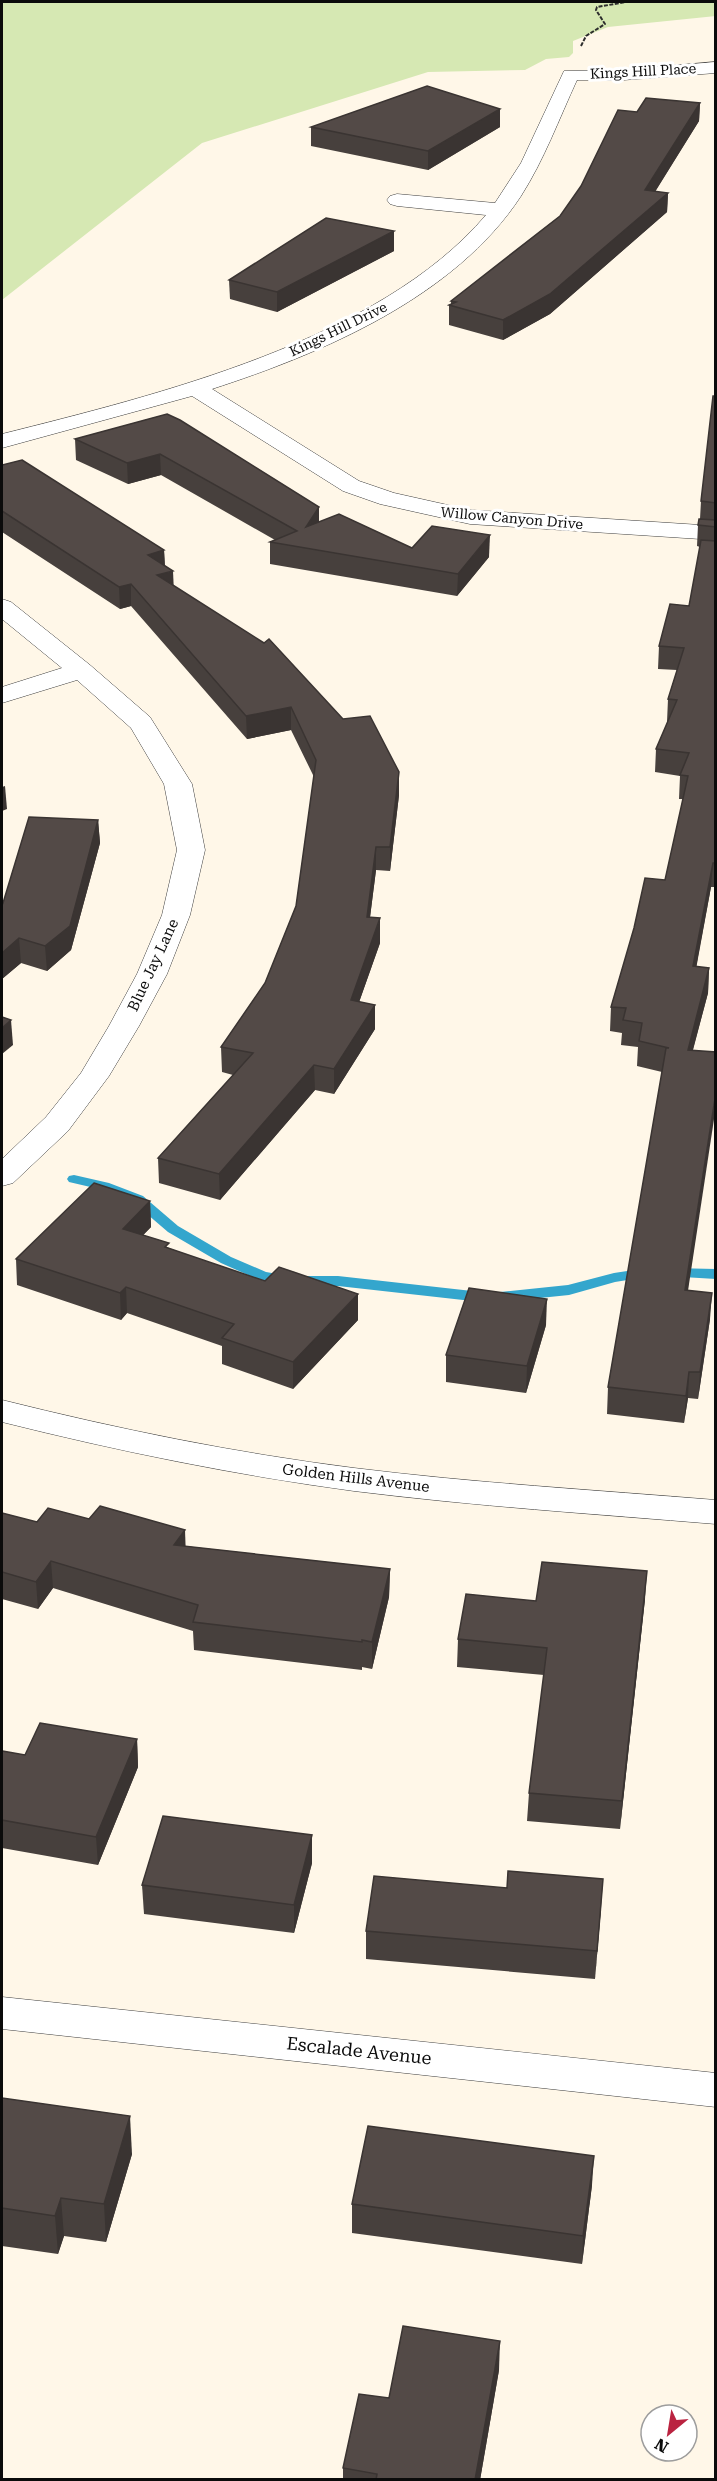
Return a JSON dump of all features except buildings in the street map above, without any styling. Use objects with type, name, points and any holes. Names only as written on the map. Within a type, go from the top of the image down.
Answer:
[{"type":"street","name":"Kings Hill Place","points":[[570,75],[623,75],[716,67]]},
{"type":"street","name":"Kings Hill Drive","points":[[2,441],[151,403],[240,373],[317,342],[383,309],[435,275],[474,242],[501,210],[519,183],[570,75]]},
{"type":"street","points":[[397,200],[501,210]]},
{"type":"street","name":"Willow Canyon Drive","points":[[195,388],[351,486],[388,499],[428,510],[471,517],[716,533]]},
{"type":"street","name":"Blue Jay Lane","points":[[2,607],[81,670],[141,723],[178,784],[191,850],[176,915],[152,974],[124,1026],[93,1076],[57,1124],[2,1176]]},
{"type":"street","points":[[2,695],[81,670]]},
{"type":"street","name":"Golden Hills Avenue","points":[[2,1411],[82,1432],[238,1462],[403,1485],[716,1512]]},
{"type":"street","name":"Escalade Avenue","points":[[2,2013],[716,2090]]},
{"type":"path","points":[[570,75],[581,52],[583,38],[605,24],[596,10],[597,7],[626,2]]},
{"type":"green space","points":[[2,2],[715,2],[716,16],[608,27],[573,41],[573,53],[569,57],[546,59],[525,70],[428,72],[202,143],[2,300]]},
{"type":"waterway","points":[[74,1179],[104,1186],[138,1199],[173,1229],[226,1260],[262,1276],[289,1281],[338,1281],[490,1298],[569,1290],[614,1278],[647,1273]]},
{"type":"waterway","points":[[671,1273],[716,1274]]}]
